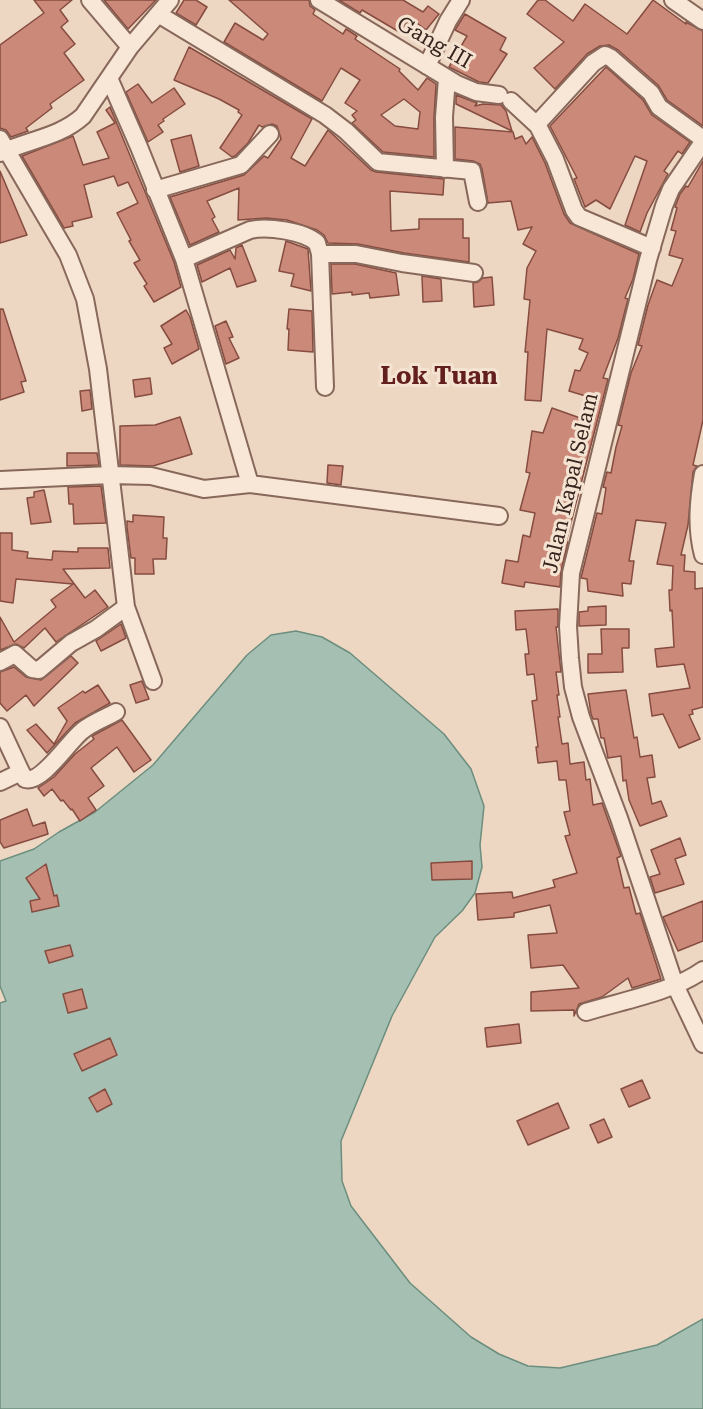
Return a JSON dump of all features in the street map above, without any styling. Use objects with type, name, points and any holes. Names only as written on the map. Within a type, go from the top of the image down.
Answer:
[{"type":"street","points":[[90,0],[130,47]]},
{"type":"street","points":[[153,681],[126,607],[98,369],[85,299],[68,255],[2,147],[51,135],[74,124],[92,105],[130,47],[170,0]]},
{"type":"street","name":"Gang III","points":[[319,0],[447,78],[476,92],[505,98],[537,124]]},
{"type":"street","points":[[426,66],[461,0]]},
{"type":"street","points":[[673,0],[703,21]]},
{"type":"street","points":[[158,14],[325,115],[346,131],[378,162],[472,171],[478,202]]},
{"type":"street","points":[[652,248],[586,221],[576,214],[555,159],[537,124],[593,63],[605,55],[611,57],[651,93],[658,107],[703,140]]},
{"type":"street","points":[[108,78],[139,147],[184,259],[250,484]]},
{"type":"street","points":[[445,169],[444,117],[447,78]]},
{"type":"street","points":[[155,190],[241,165],[270,134]]},
{"type":"street","name":"Jalan Kapal Selam","points":[[703,140],[671,189],[652,248],[571,573],[568,626],[573,687],[581,717],[619,818],[675,985],[703,1044]]},
{"type":"street","points":[[184,259],[260,227],[286,231],[318,243],[325,387]]},
{"type":"street","points":[[320,254],[356,254],[474,273]]},
{"type":"street","points":[[703,474],[698,523],[703,555]]},
{"type":"street","points":[[0,480],[110,475],[151,476],[204,489],[250,484],[499,516]]},
{"type":"street","points":[[0,662],[15,654],[32,669],[39,669],[71,643],[96,629],[126,607]]},
{"type":"street","points":[[0,727],[25,779],[31,780],[55,761],[83,730],[116,712]]},
{"type":"street","points":[[0,782],[21,772]]},
{"type":"street","points":[[586,1012],[675,985],[691,979],[703,970]]},
{"type":"shaded area","points":[[296,631],[322,637],[350,653],[444,734],[471,769],[484,806],[480,845],[482,867],[475,893],[462,911],[435,937],[392,1016],[341,1141],[342,1181],[351,1206],[410,1283],[471,1337],[499,1354],[528,1366],[560,1368],[657,1345],[703,1319],[703,1409],[0,1409],[0,1003],[6,1001],[0,986],[0,861],[34,849],[95,812],[153,765],[247,655],[271,635]]},
{"type":"building","points":[[34,0],[72,0],[60,10],[68,21],[61,27],[75,44],[64,53],[84,80],[50,104],[52,108],[26,128],[28,131],[11,137],[6,130],[0,128],[0,45],[44,13]]},
{"type":"building","points":[[104,0],[156,0],[128,29]]},
{"type":"building","points":[[184,0],[196,0],[207,7],[196,25],[176,13]]},
{"type":"building","points":[[229,0],[309,0],[310,6],[315,10],[313,14],[343,34],[346,29],[357,36],[355,39],[400,69],[399,71],[418,90],[427,78],[436,84],[434,157],[383,152],[352,123],[356,120],[352,115],[357,111],[345,103],[360,80],[341,68],[322,101],[224,42],[235,23],[263,40],[268,34]],"holes":[[[404,99],[420,112],[418,129],[395,126],[381,115]]]},
{"type":"building","points":[[339,0],[403,0],[423,12],[428,6],[439,14],[426,30],[413,20],[411,25],[407,22],[401,33],[362,10],[360,13]]},
{"type":"building","points":[[538,0],[545,0],[573,21],[585,4],[627,34],[653,0],[686,24],[686,22],[703,31],[703,126],[667,100],[658,85],[618,50],[609,45],[600,46],[587,54],[555,89],[534,68],[564,42],[527,14]]},
{"type":"building","points":[[465,14],[506,38],[500,50],[507,54],[488,83],[479,82],[449,67],[467,36],[455,30]]},
{"type":"building","points":[[189,47],[312,119],[291,158],[305,166],[328,130],[371,170],[444,179],[443,195],[390,191],[391,231],[419,229],[419,219],[463,219],[463,238],[469,238],[469,262],[358,244],[328,243],[324,235],[317,230],[287,220],[266,218],[238,220],[239,188],[207,201],[215,217],[212,219],[219,232],[190,245],[170,197],[244,175],[264,156],[268,158],[281,139],[277,126],[272,124],[262,127],[259,125],[248,143],[235,156],[232,157],[220,148],[242,115],[238,112],[239,110],[219,99],[174,80]]},
{"type":"building","points":[[606,67],[643,100],[652,115],[690,142],[682,154],[678,151],[664,171],[668,174],[647,213],[640,232],[625,225],[647,161],[635,156],[610,209],[596,200],[585,207],[574,179],[577,178],[550,126]]},
{"type":"building","points":[[138,84],[152,103],[174,88],[185,104],[163,119],[164,121],[158,125],[163,132],[148,142],[126,92]]},
{"type":"building","points":[[456,95],[477,103],[475,106],[501,105],[506,111],[512,131],[456,104]]},
{"type":"building","points":[[110,107],[174,262],[181,287],[154,302],[144,286],[147,284],[134,263],[140,260],[117,213],[138,203],[128,182],[118,186],[114,176],[84,185],[92,217],[72,222],[73,226],[64,228],[22,156],[73,136],[83,165],[109,158],[97,132],[115,123],[106,110]]},
{"type":"building","points":[[455,127],[513,132],[515,139],[522,136],[526,144],[532,137],[545,163],[564,214],[570,223],[639,254],[633,279],[625,298],[628,299],[618,338],[603,378],[608,379],[566,542],[568,542],[561,571],[560,587],[525,582],[524,587],[502,583],[506,560],[518,562],[523,535],[530,537],[535,513],[520,510],[530,473],[526,472],[532,431],[543,433],[552,408],[583,419],[589,397],[569,391],[575,370],[580,371],[588,353],[579,349],[583,339],[547,329],[541,401],[525,400],[528,352],[525,352],[530,300],[524,299],[527,268],[536,251],[523,244],[532,227],[518,230],[511,201],[488,203],[480,164],[455,159]]},
{"type":"building","points":[[191,135],[199,166],[180,172],[171,140]]},
{"type":"building","points":[[703,161],[703,420],[693,465],[697,466],[693,472],[688,525],[681,555],[685,555],[684,571],[695,572],[695,589],[703,588],[703,707],[692,710],[693,714],[689,715],[700,739],[679,748],[663,714],[652,716],[649,694],[690,688],[684,664],[657,667],[655,649],[674,647],[669,590],[672,590],[673,566],[657,564],[666,523],[636,520],[629,561],[634,561],[631,584],[622,583],[623,596],[588,591],[587,579],[581,578],[597,513],[602,514],[606,488],[603,487],[607,472],[611,473],[622,426],[618,425],[631,373],[642,346],[638,345],[648,305],[657,280],[672,286],[683,259],[669,255],[676,231],[671,230],[677,208],[675,207],[680,194],[686,186],[688,187]]},
{"type":"building","points":[[0,171],[27,235],[0,243]]},
{"type":"building","points":[[286,241],[308,249],[311,291],[291,286],[294,274],[279,271]]},
{"type":"building","points":[[242,245],[256,281],[237,287],[230,268],[202,282],[197,265],[230,250],[235,259],[236,248]]},
{"type":"building","points":[[331,264],[355,264],[396,273],[399,295],[370,298],[369,293],[332,294]]},
{"type":"building","points":[[422,276],[441,279],[442,301],[423,302]]},
{"type":"building","points":[[492,277],[494,305],[474,307],[473,283]]},
{"type":"building","points":[[0,309],[3,309],[26,381],[21,382],[24,392],[0,400]]},
{"type":"building","points":[[289,309],[312,311],[313,352],[288,350]]},
{"type":"building","points":[[186,310],[199,349],[172,364],[164,348],[172,344],[161,326]]},
{"type":"building","points":[[226,321],[233,337],[229,338],[239,358],[226,364],[215,326]]},
{"type":"building","points":[[150,378],[152,394],[135,397],[133,380]]},
{"type":"building","points":[[90,390],[92,409],[82,411],[80,391]]},
{"type":"building","points":[[180,417],[192,454],[153,466],[120,465],[120,426],[155,425]]},
{"type":"building","points":[[67,453],[97,453],[99,465],[67,466]]},
{"type":"building","points":[[328,465],[343,466],[341,485],[327,483]]},
{"type":"building","points":[[101,486],[106,523],[74,524],[73,504],[69,504],[68,487]]},
{"type":"building","points":[[44,490],[51,522],[31,524],[27,498],[34,497],[34,492]]},
{"type":"building","points":[[133,515],[164,517],[163,538],[167,538],[166,559],[153,559],[154,574],[135,574],[135,558],[131,558],[127,527],[127,521],[133,522]]},
{"type":"building","points":[[0,533],[12,533],[12,550],[28,552],[27,558],[52,560],[53,551],[78,552],[78,548],[108,548],[110,568],[63,569],[85,598],[95,590],[108,607],[56,642],[45,628],[24,648],[16,644],[0,650],[0,617],[14,642],[56,607],[51,600],[73,584],[16,579],[13,603],[0,601]]},
{"type":"building","points":[[606,606],[606,625],[579,626],[579,612],[588,611],[588,607]]},
{"type":"building","points":[[558,609],[558,627],[556,627],[561,672],[556,672],[562,744],[568,743],[570,764],[584,762],[586,780],[590,779],[593,805],[602,803],[621,856],[617,858],[624,888],[629,887],[636,914],[640,913],[661,979],[632,988],[628,978],[602,997],[579,1004],[574,1016],[574,1010],[531,1011],[531,992],[579,988],[563,965],[531,968],[528,935],[557,933],[550,905],[514,913],[514,917],[478,920],[476,894],[512,892],[513,898],[555,887],[553,880],[577,873],[565,836],[570,835],[564,812],[570,811],[566,780],[559,780],[557,761],[538,763],[532,701],[537,700],[534,674],[527,675],[525,654],[529,654],[526,629],[516,630],[515,611]]},
{"type":"building","points":[[121,624],[126,638],[101,651],[96,641]]},
{"type":"building","points":[[601,629],[629,629],[629,648],[622,648],[623,672],[588,673],[588,654],[602,654]]},
{"type":"building","points":[[71,656],[78,663],[34,706],[26,695],[7,711],[0,703],[0,672],[14,667],[26,677],[41,680]]},
{"type":"building","points":[[142,681],[149,699],[136,703],[130,685]]},
{"type":"building","points":[[98,685],[110,703],[75,723],[47,753],[27,730],[36,724],[54,744],[67,721],[58,708],[83,691],[85,693]]},
{"type":"building","points":[[626,690],[634,738],[637,737],[640,757],[652,755],[655,777],[647,778],[652,804],[661,801],[667,816],[640,826],[629,800],[626,780],[623,781],[621,756],[608,758],[604,738],[601,738],[598,719],[593,719],[591,714],[588,694]]},
{"type":"building","points":[[122,720],[151,760],[134,772],[117,747],[91,768],[104,786],[88,798],[96,810],[80,821],[72,809],[63,800],[61,801],[52,789],[44,796],[38,788],[54,777],[75,754],[94,739],[92,736]]},
{"type":"building","points":[[27,809],[33,826],[45,822],[48,834],[4,848],[0,842],[0,820]]},
{"type":"building","points":[[680,838],[686,855],[675,859],[684,884],[655,893],[650,877],[660,874],[651,850]]},
{"type":"building","points":[[472,861],[472,879],[432,880],[431,863]]},
{"type":"building","points":[[46,864],[54,896],[57,895],[59,906],[32,912],[30,901],[40,899],[26,878]]},
{"type":"building","points":[[703,901],[703,941],[678,951],[663,917]]},
{"type":"building","points":[[70,945],[73,956],[49,963],[45,951]]},
{"type":"building","points":[[82,989],[87,1008],[68,1013],[63,994]]},
{"type":"building","points":[[519,1024],[521,1043],[487,1047],[485,1028]]},
{"type":"building","points":[[110,1038],[117,1055],[82,1071],[74,1054]]},
{"type":"building","points":[[642,1080],[650,1098],[629,1107],[621,1089]]},
{"type":"building","points":[[105,1089],[112,1104],[97,1112],[89,1098]]},
{"type":"building","points":[[558,1103],[569,1128],[528,1145],[517,1121]]},
{"type":"building","points":[[604,1119],[612,1137],[598,1143],[590,1125]]},
{"type":"district","name":"Lok Tuan","points":[[439,377]]}]
